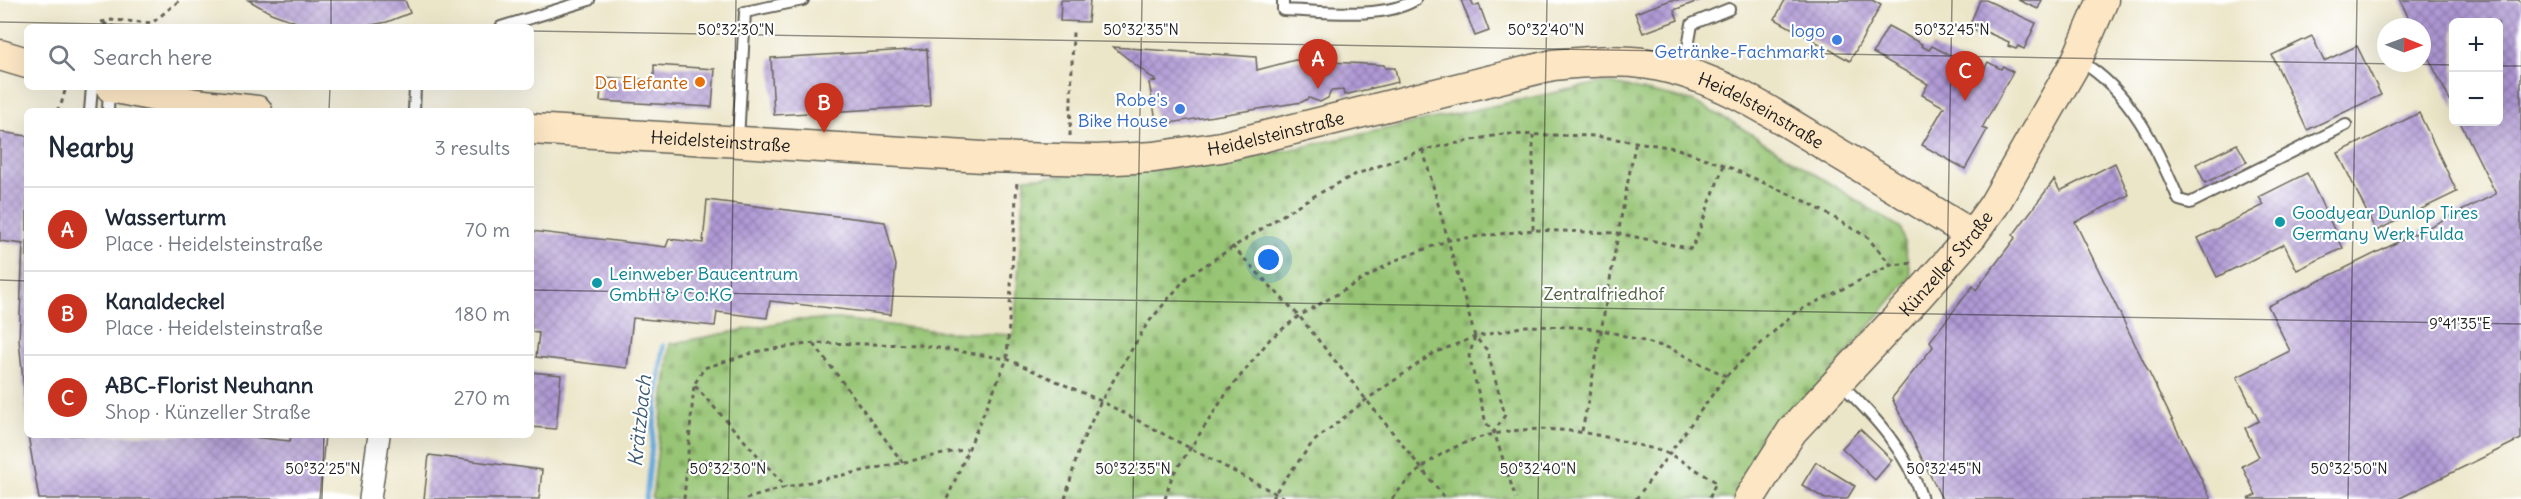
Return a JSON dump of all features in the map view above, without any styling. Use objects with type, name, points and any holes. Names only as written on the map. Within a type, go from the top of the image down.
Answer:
[{"type":"main road","name":"Künzeller Straße","points":[[1749,499],[1759,479],[1792,431],[1972,235],[2008,182],[2077,60],[2103,0]]},
{"type":"main road","points":[[0,55],[24,62]]},
{"type":"main road","name":"Heidelsteinstraße","points":[[534,129],[1018,158],[1097,160],[1154,157],[1221,147],[1553,65],[1617,62],[1650,64],[1707,80],[1740,95],[1972,235]]},
{"type":"main road","points":[[122,90],[193,108]]},
{"type":"street","points":[[370,499],[379,438]]},
{"type":"lane","points":[[511,24],[589,0]]},
{"type":"lane","points":[[738,143],[745,12],[803,0]]},
{"type":"lane","points":[[1283,0],[1283,10],[1367,12],[1392,9],[1415,0]]},
{"type":"lane","points":[[1677,71],[1688,53],[1692,24],[1728,9]]},
{"type":"lane","points":[[2077,60],[2106,79],[2127,102],[2163,161],[2180,200],[2185,203],[2190,203],[2346,124]]},
{"type":"lane","points":[[90,108],[92,90]]},
{"type":"lane","points":[[108,108],[110,90]]},
{"type":"lane","points":[[414,108],[415,90]]},
{"type":"lane","points":[[1837,381],[1885,429],[1912,474],[1922,499]]},
{"type":"path","points":[[107,24],[101,22],[112,20],[152,23],[180,0]]},
{"type":"path","points":[[1070,140],[1072,31]]},
{"type":"path","points":[[58,108],[65,90]]},
{"type":"path","points":[[1065,499],[1080,446],[1101,401],[1147,324],[1187,277],[1303,202],[1354,174],[1423,150],[1503,134],[1596,136],[1675,148],[1724,165],[1807,202],[1867,237],[1891,265]]},
{"type":"path","points":[[1533,135],[1533,230]]},
{"type":"path","points":[[1582,431],[1603,330],[1617,233],[1636,141]]},
{"type":"path","points":[[1423,150],[1474,337],[1470,356],[1486,423],[1494,432],[1516,499]]},
{"type":"path","points":[[1165,499],[1172,476],[1192,449],[1226,394],[1270,339],[1299,316],[1396,260],[1449,240],[1533,230],[1617,233],[1692,249],[1724,165]]},
{"type":"path","points":[[947,499],[1007,359],[1017,172]]},
{"type":"path","points":[[1232,246],[1299,316],[1446,499]]},
{"type":"path","points":[[1636,499],[1726,376],[1794,313],[1891,265],[1922,262]]},
{"type":"path","points":[[1272,499],[1313,442],[1366,400],[1434,353],[1474,337],[1526,326],[1603,330],[1669,348],[1726,376]]},
{"type":"path","points":[[1474,337],[1486,350],[1505,415],[1494,432]]},
{"type":"path","points":[[814,343],[903,463]]},
{"type":"path","points":[[684,499],[694,385],[704,368],[759,351],[814,343],[920,345],[1007,359],[1101,401],[1286,499]]},
{"type":"path","points":[[694,385],[786,487]]},
{"type":"path","points":[[1392,499],[1422,468],[1461,444],[1494,432],[1515,429],[1582,431],[1668,454],[1716,482],[1710,499]]},
{"type":"path","points":[[746,499],[786,487],[967,449]]},
{"type":"green space","name":"Zentralfriedhof","points":[[1604,82],[1692,101],[1732,122],[1901,228],[1911,276],[1748,474],[1734,499],[652,499],[670,344],[794,320],[838,319],[947,332],[1014,335],[1025,178],[1218,165]]},
{"type":"building","points":[[248,0],[405,0],[410,13],[377,24],[301,24],[271,13]]},
{"type":"building","points":[[1061,0],[1090,0],[1088,22],[1060,21]]},
{"type":"building","points":[[1461,0],[1471,0],[1474,6],[1479,4],[1489,31],[1475,36]]},
{"type":"building","points":[[1671,0],[1701,0],[1674,10],[1678,20],[1643,33],[1635,13]]},
{"type":"building","name":"logo Getränke-Fachmarkt","points":[[1785,0],[1872,0],[1881,5],[1850,61],[1775,19]]},
{"type":"building","points":[[1980,0],[1986,0],[2036,23],[2024,49],[2018,46],[2016,49],[2008,46],[2009,42],[1984,31],[1982,34],[1975,31],[1976,27],[1970,24]]},
{"type":"building","points":[[2018,0],[2042,0],[2038,9]]},
{"type":"building","points":[[2400,0],[2519,0],[2521,4],[2521,439],[2398,499],[2248,499],[2256,495],[2242,466],[2259,457],[2245,428],[2259,421],[2237,377],[2290,351],[2268,306],[2496,194],[2462,126],[2503,126],[2503,18],[2449,18],[2449,98],[2431,63],[2431,18],[2409,18]]},
{"type":"building","points":[[1888,26],[1929,50],[1932,46],[1983,72],[1988,62],[2001,69],[2003,66],[2013,72],[1982,128],[1987,130],[1965,169],[1922,145],[1944,107],[1922,95],[1928,84],[1873,53]]},
{"type":"building","points":[[2312,36],[2324,61],[2357,46],[2381,95],[2307,130],[2272,55]]},
{"type":"building","points":[[1113,47],[1256,57],[1257,70],[1295,60],[1384,65],[1385,68],[1395,68],[1398,82],[1344,95],[1343,90],[1331,91],[1328,98],[1320,102],[1309,98],[1302,102],[1157,125],[1149,83],[1156,81]]},
{"type":"building","points":[[927,49],[930,106],[774,115],[771,58]]},
{"type":"building","points":[[654,65],[715,69],[712,107],[600,101],[602,77],[654,80]]},
{"type":"building","points":[[2419,113],[2457,192],[2376,231],[2338,153]]},
{"type":"building","points":[[0,132],[24,136],[24,390],[19,340],[23,244],[0,241]]},
{"type":"building","points":[[2237,144],[2247,162],[2205,183],[2196,164]]},
{"type":"building","points":[[2115,163],[2129,195],[2075,222],[2211,499],[1942,499],[1892,398],[1933,347],[1930,341],[1973,286],[1976,290],[2054,180],[2060,191]]},
{"type":"building","name":"Goodyear Dunlop Tires Germany Werk Fulda","points":[[2307,173],[2343,248],[2297,270],[2284,244],[2217,277],[2198,238],[2264,205],[2259,197]]},
{"type":"building","points":[[707,200],[885,222],[896,265],[891,315],[770,301],[767,318],[717,312],[715,326],[633,318],[627,368],[536,357],[539,333],[534,332],[534,231],[666,247],[669,239],[703,243]]},
{"type":"building","points":[[534,372],[561,375],[556,429],[534,427]]},
{"type":"building","points":[[1860,429],[1892,460],[1875,480],[1842,448]]},
{"type":"building","points":[[29,438],[261,438],[290,441],[290,438],[325,438],[319,499],[39,499]]},
{"type":"building","points":[[429,455],[542,470],[539,499],[424,499]]},
{"type":"building","points":[[1816,462],[1855,486],[1847,499],[1825,499],[1802,485]]},
{"type":"waterway","name":"Krätzbach","points":[[646,499],[663,346]]},
{"type":"place","name":"logo Getränke-Fachmarkt","points":[[1837,40]]},
{"type":"place","name":"Da Elefante","points":[[700,82]]},
{"type":"place","name":"Wasserturm","points":[[1318,89]]},
{"type":"place","name":"ABC-Florist Neuhann","points":[[1965,101]]},
{"type":"place","name":"Robe's Bike House","points":[[1180,109]]},
{"type":"place","name":"Kanaldeckel","points":[[824,133]]},
{"type":"place","name":"Goodyear Dunlop Tires Germany Werk Fulda","points":[[2280,222]]},
{"type":"place","name":"Leinweber Baucentrum GmbH & Co.KG","points":[[597,283]]}]
